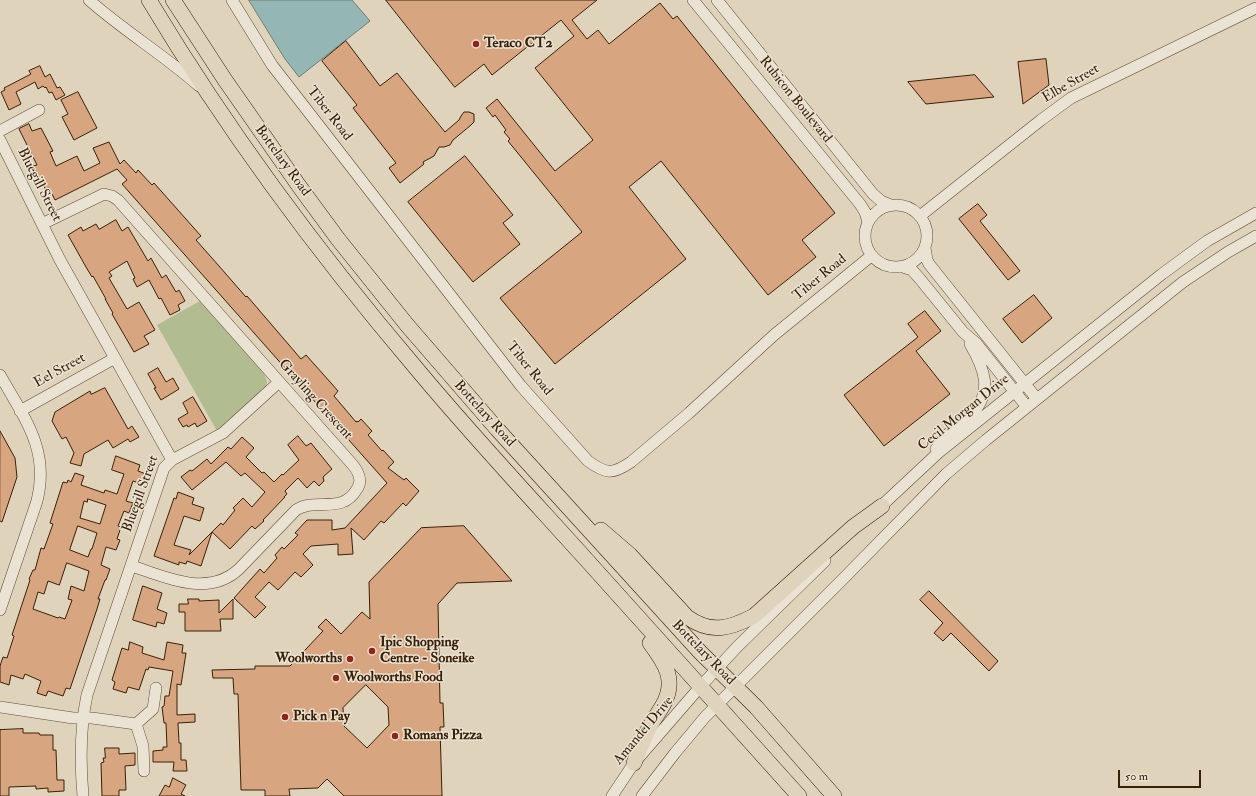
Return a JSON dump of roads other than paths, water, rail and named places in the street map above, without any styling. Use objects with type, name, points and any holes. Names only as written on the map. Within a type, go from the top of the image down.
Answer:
[{"type":"main road","name":"Bottelary Road","points":[[149,0],[210,95],[276,190],[315,242],[416,369],[799,796]]},
{"type":"main road","name":"Bottelary Road","points":[[173,0],[261,133],[338,239],[437,360],[497,429],[700,652],[756,707],[834,796]]},
{"type":"main road","points":[[546,482],[630,555],[687,617],[693,622],[711,628],[722,628],[736,625],[754,616],[853,527],[882,506]]},
{"type":"main road","points":[[598,573],[659,655],[669,677],[670,690],[664,704],[651,725],[634,763]]},
{"type":"street","points":[[89,0],[106,15],[210,95]]},
{"type":"street","name":"Tiber Road","points":[[232,0],[272,65],[521,386],[588,460],[604,471],[615,471],[631,462],[689,413],[774,335],[872,256]]},
{"type":"street","name":"Rubicon Boulevard","points":[[693,0],[860,204],[865,212],[868,222]]},
{"type":"street","name":"Rubicon Boulevard","points":[[717,0],[873,194],[881,201],[891,205]]},
{"type":"street","name":"Elbe Street","points":[[920,216],[1066,101],[1256,8]]},
{"type":"street","points":[[0,131],[39,110]]},
{"type":"street","name":"Bluegill Street","points":[[0,140],[60,260],[172,460],[164,468],[87,695],[81,739],[83,796]]},
{"type":"street","name":"Grayling Crescent","points":[[42,224],[104,194],[112,196],[118,200],[356,469],[360,480],[358,489],[349,499],[336,504],[307,505],[296,510],[233,575],[220,582],[183,582],[132,566]]},
{"type":"street","points":[[891,205],[902,206],[912,210],[920,216],[926,226],[928,237],[925,248],[920,257],[903,267],[891,268],[882,265],[872,256],[868,251],[865,241],[865,231],[868,222],[874,214],[882,208],[891,205]]},
{"type":"street","name":"Cecil Morgan Drive","points":[[717,669],[921,468],[1024,383],[1184,257],[1206,241],[1256,214]]},
{"type":"street","points":[[642,796],[689,735],[716,705],[946,474],[1183,282],[1228,252],[1256,236]]},
{"type":"street","points":[[925,248],[929,264],[1037,399]]},
{"type":"street","points":[[903,267],[912,270],[916,274],[963,332],[977,356],[985,378],[985,388],[982,397],[972,414],[945,437],[921,468]]},
{"type":"street","points":[[963,332],[976,343],[1027,407]]},
{"type":"street","name":"Eel Street","points":[[20,411],[115,358]]},
{"type":"street","points":[[0,375],[32,432],[36,442],[40,462],[40,482],[37,501],[0,610]]},
{"type":"street","points":[[172,460],[222,433],[279,382]]},
{"type":"street","name":"Amandel Drive","points":[[612,796],[634,763],[717,669]]},
{"type":"street","points":[[0,707],[73,718],[92,718],[136,724],[153,709],[156,688]]},
{"type":"street","points":[[136,724],[143,746],[144,771]]},
{"type":"water","points":[[249,0],[352,0],[370,21],[299,77],[285,59]]},
{"type":"place","name":"Teraco CT2","points":[[476,44]]},
{"type":"place","name":"Ipic Shopping Centre - Soneike","points":[[372,651]]},
{"type":"place","name":"Woolworths","points":[[350,659]]},
{"type":"place","name":"Woolworths Food","points":[[336,678]]},
{"type":"place","name":"Pick n Pay","points":[[285,717]]},
{"type":"place","name":"Romans Pizza","points":[[395,736]]}]
